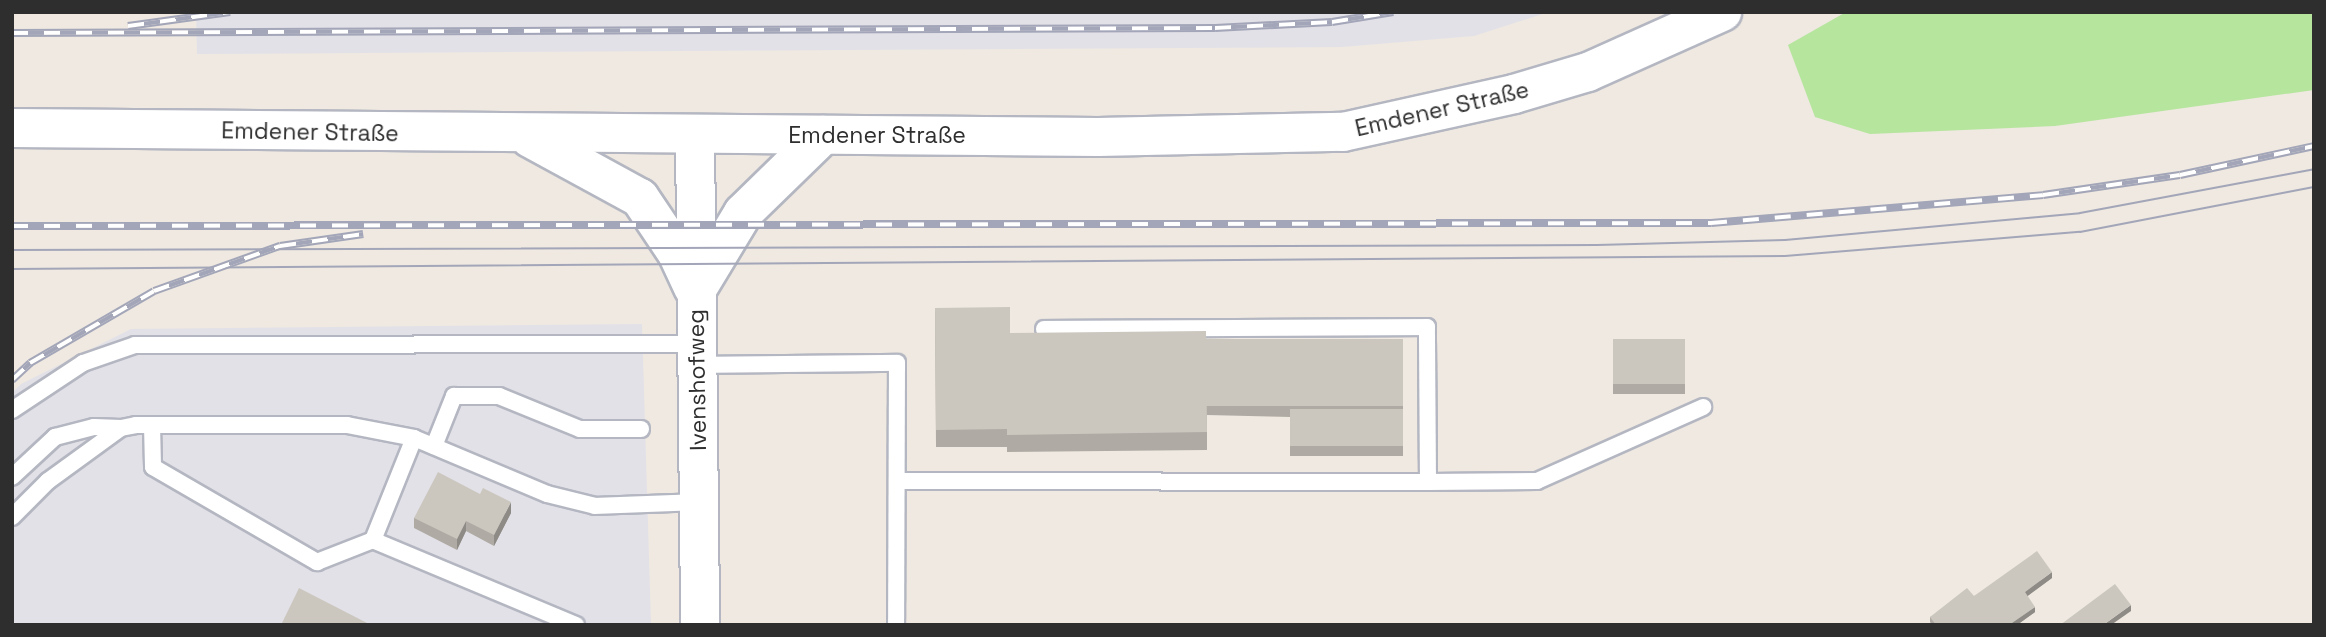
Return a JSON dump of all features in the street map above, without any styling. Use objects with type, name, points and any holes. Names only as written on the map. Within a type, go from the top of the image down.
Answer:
[{"type":"street","name":"Emdener Straße","points":[[12,128],[695,135],[1343,132],[1514,94],[1588,72],[1722,12]]},
{"type":"street","points":[[523,134],[640,198],[677,253],[695,293]]},
{"type":"street","name":"Ivenshofweg","points":[[695,135],[700,625]]},
{"type":"street","points":[[695,293],[743,213],[822,135]]},
{"type":"lane","points":[[1044,329],[1427,327],[1428,482]]},
{"type":"lane","points":[[12,410],[83,363],[135,345],[696,354],[897,363],[896,625]]},
{"type":"lane","points":[[433,446],[454,396],[499,396],[580,429],[641,429]]},
{"type":"lane","points":[[897,481],[1538,481],[1703,407]]},
{"type":"lane","points":[[12,477],[55,438],[94,426],[121,428],[152,425],[347,425],[414,438],[547,494],[595,506],[699,502]]},
{"type":"lane","points":[[152,425],[153,467],[317,562],[373,540],[576,625]]},
{"type":"lane","points":[[12,517],[48,481],[121,428]]},
{"type":"lane","points":[[373,540],[414,438]]},
{"type":"shaded area","points":[[196,12],[1549,12],[1474,36],[1342,47],[197,54]]},
{"type":"shaded area","points":[[642,324],[651,625],[12,625],[12,393],[21,384],[131,329]]},
{"type":"green space","points":[[1846,12],[2314,12],[2314,90],[2055,126],[1870,134],[1815,117],[1788,45]]},
{"type":"building","points":[[1010,307],[1010,333],[1206,331],[1207,432],[1007,435],[1007,429],[936,430],[935,308]]},
{"type":"building","points":[[1206,339],[1403,339],[1403,406],[1206,406]]},
{"type":"building","points":[[1613,339],[1685,339],[1685,384],[1613,384]]},
{"type":"building","points":[[1290,409],[1403,409],[1403,446],[1290,446]]},
{"type":"building","points":[[438,472],[480,494],[483,488],[511,502],[494,535],[466,521],[457,539],[414,518]]},
{"type":"building","points":[[2037,551],[2052,572],[2025,592],[2035,607],[2009,625],[1936,625],[1930,617],[1967,588],[1974,596]]},
{"type":"building","points":[[2115,584],[2131,605],[2106,623],[2107,625],[2060,625]]},
{"type":"building","points":[[299,588],[371,625],[281,625]]},
{"type":"tram line","points":[[12,250],[1597,245],[1785,240],[2080,213],[2314,169]]},
{"type":"tram line","points":[[12,269],[1785,256],[2080,232],[2314,187]]},
{"type":"railway","points":[[128,26],[230,12]]},
{"type":"railway","points":[[12,33],[1215,28],[1332,22],[1393,12]]},
{"type":"railway","points":[[12,226],[1711,223],[2043,195],[2180,175],[2314,146]]},
{"type":"railway","points":[[12,380],[30,363],[154,291],[280,246],[363,234]]}]
